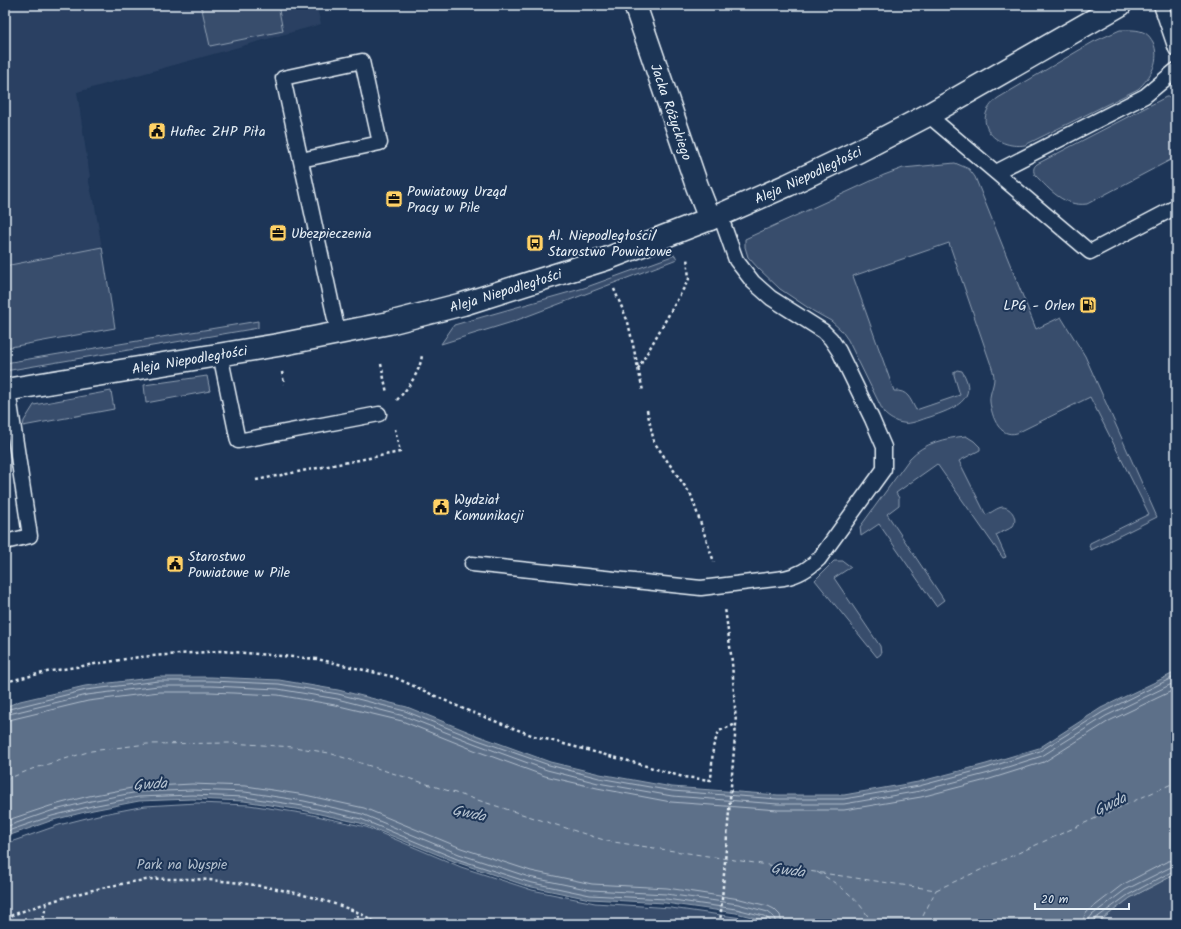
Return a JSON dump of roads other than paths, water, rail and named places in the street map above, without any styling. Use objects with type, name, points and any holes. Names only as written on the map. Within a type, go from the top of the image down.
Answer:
[{"type":"street","name":"Jacka Różyckiego","points":[[635,5],[697,186],[715,217]]},
{"type":"street","name":"Aleja Niepodległości","points":[[6,390],[220,354],[388,323],[448,308],[606,260],[715,217],[838,162],[928,114],[1120,5]]},
{"type":"lane","points":[[1161,5],[1176,49]]},
{"type":"lane","points":[[301,160],[380,143],[362,61],[283,78],[338,333]]},
{"type":"lane","points":[[996,172],[1145,96],[1176,70]]},
{"type":"lane","points":[[928,114],[1090,252],[1176,207]]},
{"type":"lane","points":[[472,564],[701,588],[784,578],[807,570],[819,559],[884,469],[884,447],[839,351],[831,339],[823,331],[771,298],[753,282],[736,260],[715,217]]},
{"type":"lane","points":[[220,354],[238,441],[379,414]]},
{"type":"lane","points":[[5,542],[30,536],[6,390]]},
{"type":"water","name":"Gwda","points":[[1176,672],[1176,874],[1130,898],[1096,924],[770,924],[763,920],[736,913],[665,903],[590,899],[527,886],[456,862],[360,823],[302,810],[244,801],[192,799],[139,801],[53,820],[5,837],[5,707],[20,701],[85,686],[158,677],[211,677],[279,680],[338,690],[407,707],[479,736],[550,762],[600,774],[672,787],[778,795],[844,795],[918,782],[1039,748],[1101,708]]},
{"type":"place","name":"Hufiec ZHP Piła","points":[[157,131]]},
{"type":"place","name":"Powiatowy Urząd Pracy w Pile","points":[[394,199]]},
{"type":"place","name":"Ubezpieczenia","points":[[278,233]]},
{"type":"place","name":"Al. Niepodległości/ Starostwo Powiatowe","points":[[535,243]]},
{"type":"place","name":"LPG - Orlen","points":[[1088,305]]},
{"type":"place","name":"Wydział Komunikacji","points":[[441,507]]},
{"type":"place","name":"Starostwo Powiatowe w Pile","points":[[175,564]]},
{"type":"park label","name":"Park na Wyspie","points":[[182,864]]}]
